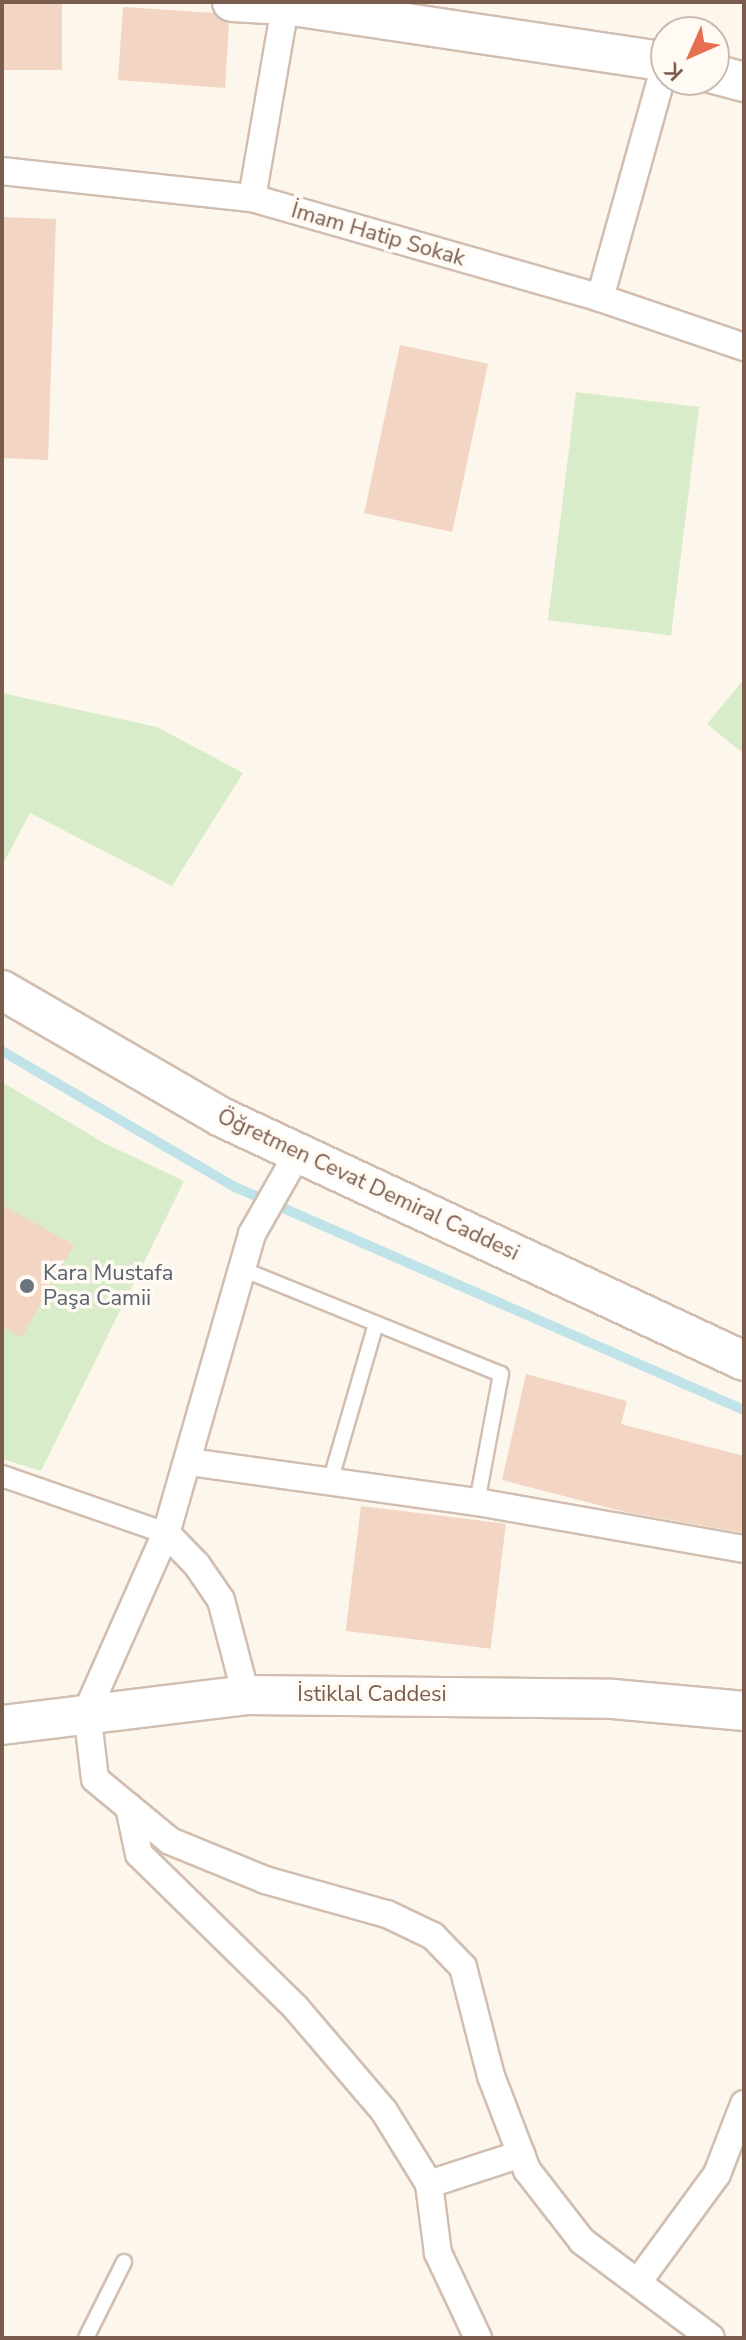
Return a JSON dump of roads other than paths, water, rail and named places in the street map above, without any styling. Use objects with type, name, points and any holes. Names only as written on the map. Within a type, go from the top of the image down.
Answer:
[{"type":"main road","points":[[232,2],[286,4],[650,60]]},
{"type":"main road","name":"Öğretmen Cevat Demiral Caddesi","points":[[2,990],[221,1117],[290,1167],[744,1361]]},
{"type":"main road","name":"İstiklal Caddesi","points":[[2,1725],[87,1711],[246,1695],[613,1699],[744,1711]]},
{"type":"street","points":[[252,198],[286,4]]},
{"type":"street","points":[[600,298],[656,96]]},
{"type":"street","name":"İmam Hatip Sokak","points":[[2,171],[252,198],[600,298],[744,347]]},
{"type":"street","points":[[290,1167],[252,1234],[189,1462],[166,1533],[87,1711],[95,1779],[170,1841],[265,1880],[387,1914],[433,1936],[463,1967],[491,2076],[527,2170],[582,2241],[711,2338]]},
{"type":"street","points":[[189,1462],[477,1502],[744,1549]]},
{"type":"street","points":[[2,1476],[166,1533],[197,1565],[221,1600],[246,1695]]},
{"type":"street","points":[[129,1807],[139,1854],[296,2008],[384,2111],[429,2184],[438,2253],[478,2338]]},
{"type":"street","points":[[638,2282],[717,2174],[744,2104]]},
{"type":"street","points":[[429,2184],[521,2154]]},
{"type":"lane","points":[[242,1269],[501,1374],[477,1502]]},
{"type":"lane","points":[[330,1482],[376,1324]]},
{"type":"lane","points":[[86,2338],[124,2262]]},
{"type":"waterway","points":[[2,1051],[235,1187],[744,1410]]},
{"type":"place","name":"Kara Mustafa Paşa Camii","points":[[27,1286]]}]
